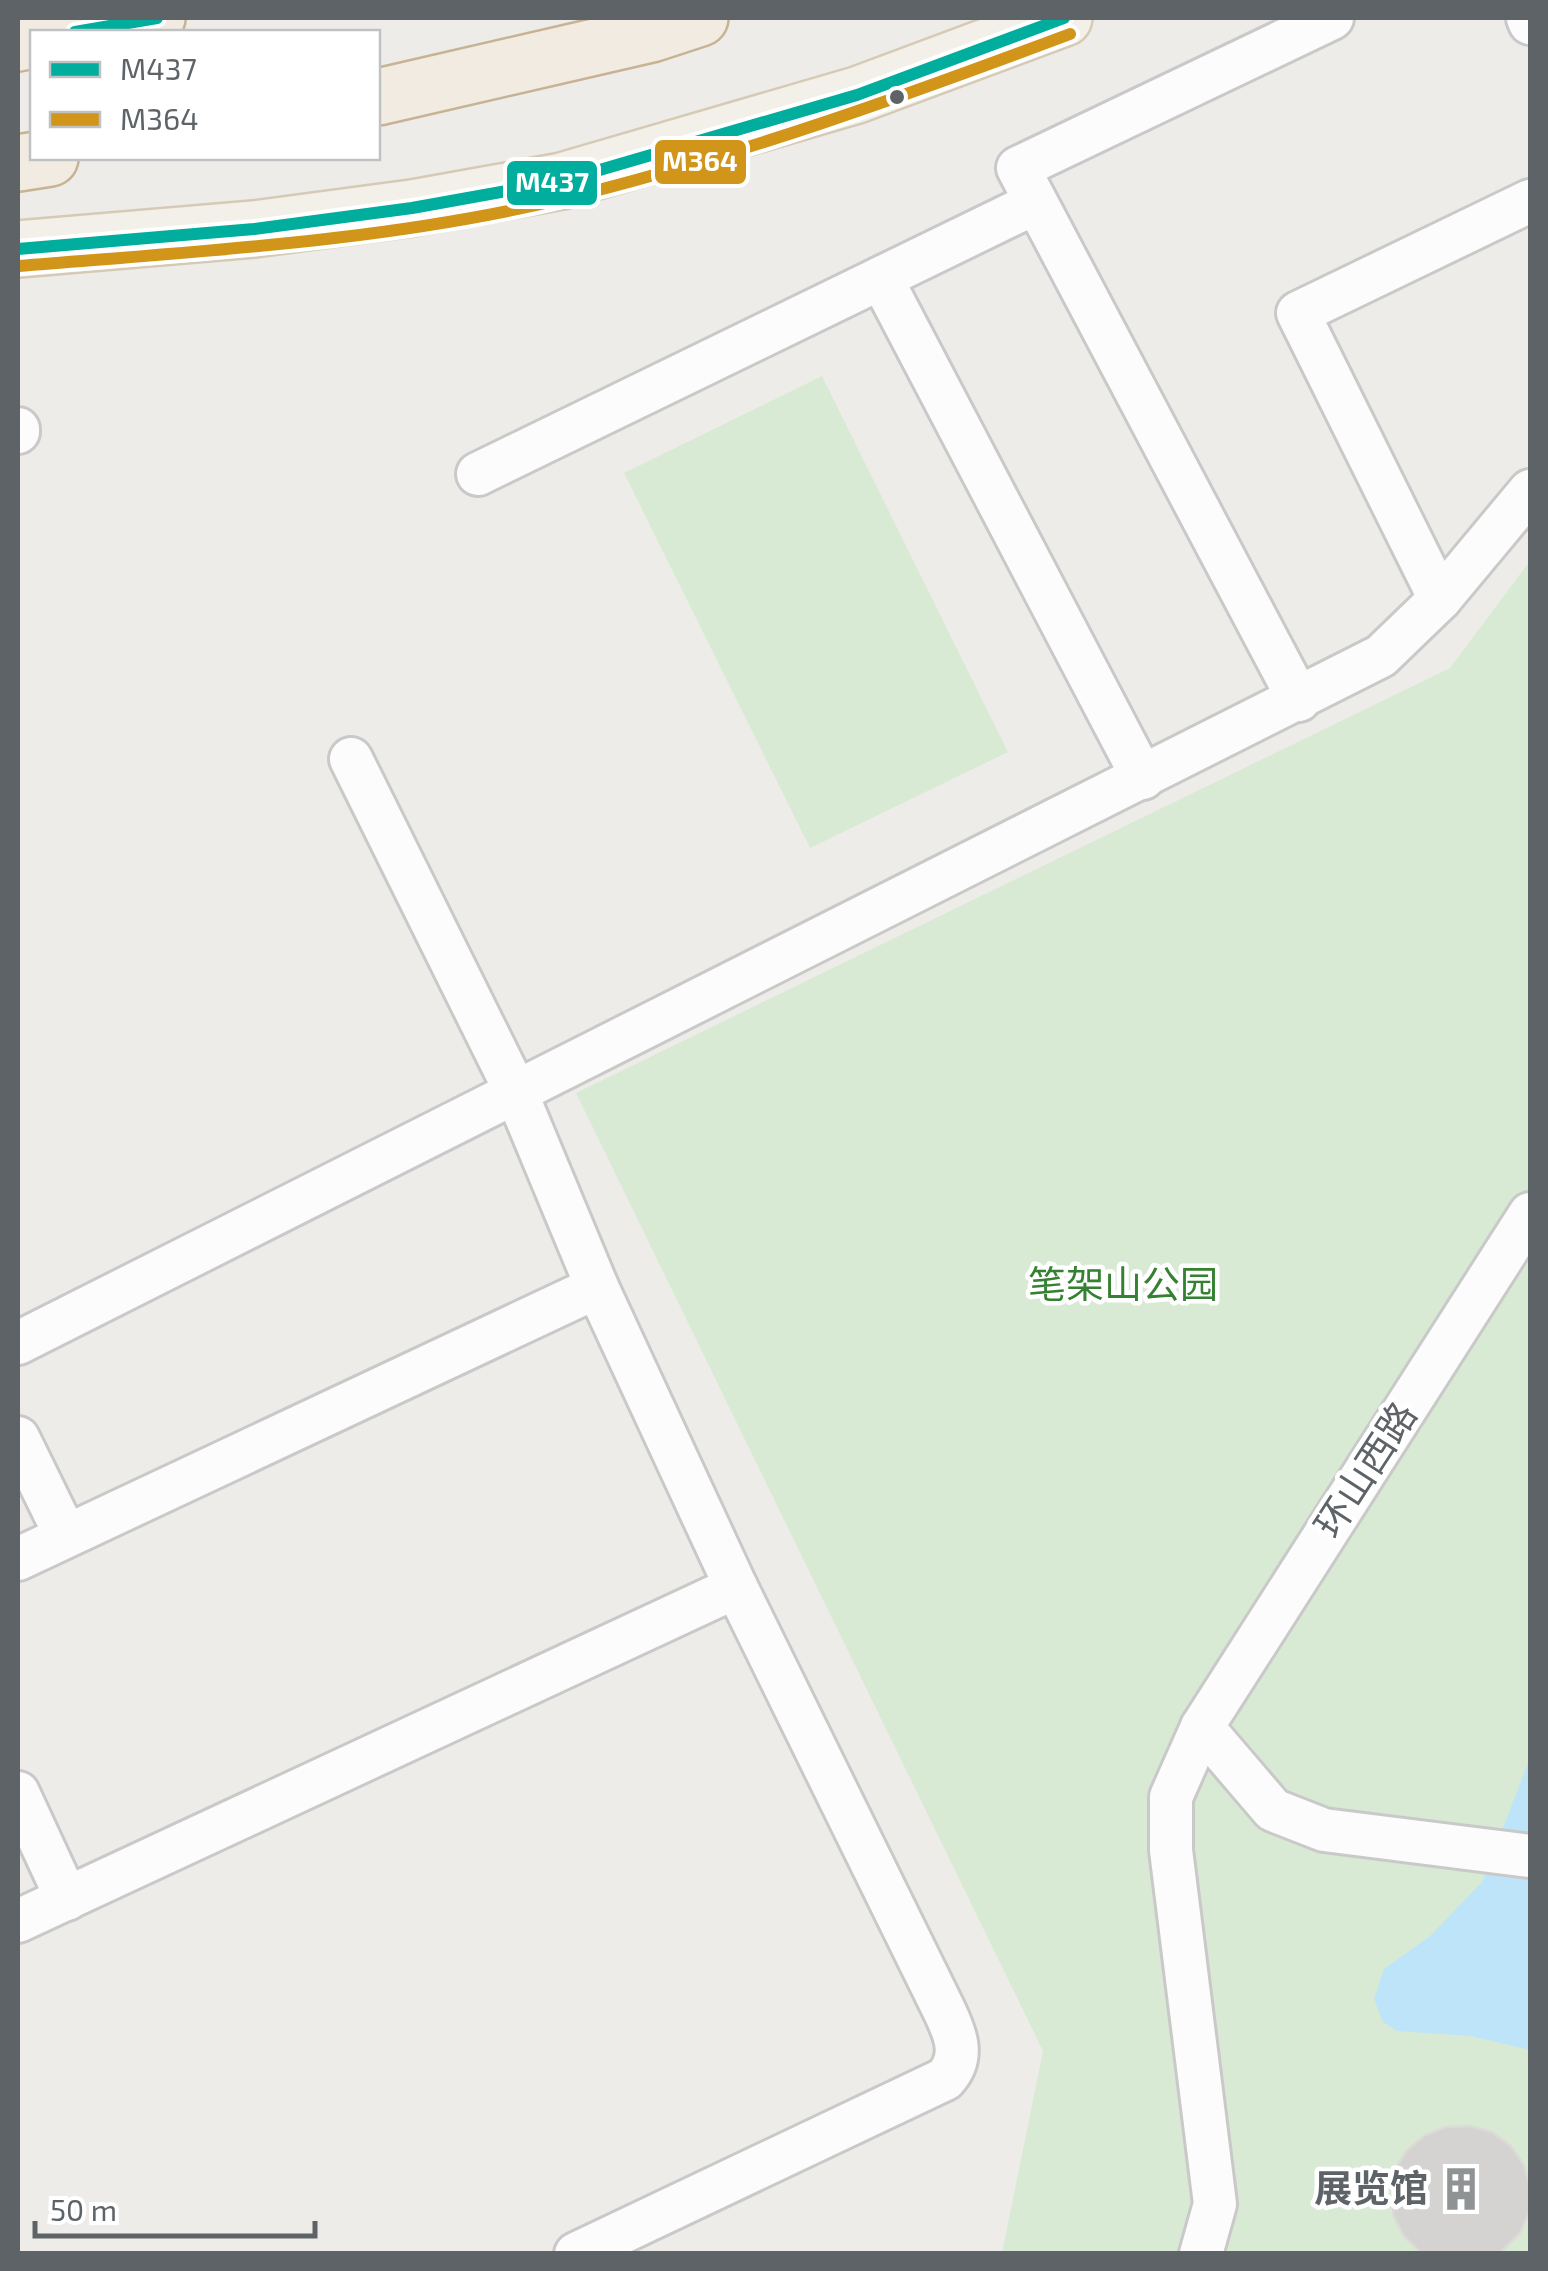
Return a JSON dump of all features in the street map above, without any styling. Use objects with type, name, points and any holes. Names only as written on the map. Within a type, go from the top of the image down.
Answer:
[{"type":"highway","points":[[86,30],[157,18]]},
{"type":"highway","points":[[380,97],[651,34],[700,18]]},
{"type":"main road","points":[[18,249],[254,229],[412,208],[562,180],[857,96],[1064,18]]},
{"type":"lane","points":[[1299,700],[1018,168],[1332,18]]},
{"type":"lane","points":[[1440,598],[1298,314],[1530,202]]},
{"type":"lane","points":[[478,474],[1034,203]]},
{"type":"lane","points":[[881,278],[1143,778]]},
{"type":"lane","points":[[18,1343],[1381,656],[1440,598],[1530,491]]},
{"type":"lane","points":[[351,760],[516,1090],[597,1287],[736,1587],[955,2034],[957,2066],[945,2079],[576,2254]]},
{"type":"lane","name":"环山西路","points":[[1201,2254],[1214,2204],[1171,1850],[1171,1797],[1202,1726],[1530,1214]]},
{"type":"lane","points":[[18,1559],[597,1287]]},
{"type":"lane","points":[[18,1438],[66,1536]]},
{"type":"lane","points":[[18,1922],[736,1587]]},
{"type":"lane","points":[[1202,1726],[1274,1810],[1324,1830],[1530,1856]]},
{"type":"lane","points":[[18,1793],[66,1898]]},
{"type":"green space","points":[[822,376],[1008,752],[810,848],[624,473]]},
{"type":"green space","name":"笔架山公园","points":[[1530,561],[1530,2253],[1002,2253],[1043,2051],[576,1093],[1450,668]]},
{"type":"water","points":[[1530,1758],[1530,2050],[1471,2036],[1397,2031],[1383,2022],[1374,1999],[1384,1969],[1430,1936],[1482,1882]]},
{"type":"building","name":"展览馆","points":[[1470,2126],[1492,2132],[1511,2146],[1524,2165],[1530,2187],[1530,2211],[1520,2233],[1499,2254],[1422,2254],[1403,2235],[1393,2215],[1395,2169],[1407,2150],[1425,2135],[1446,2127]]},
{"type":"transit line","name":"M437","points":[[87,30],[157,18]]},
{"type":"transit line","name":"M437","points":[[18,249],[254,229],[412,208],[562,181],[857,95],[1064,18]]},
{"type":"transit line","name":"M364","points":[[19,266],[364,234],[500,213],[631,181],[821,124],[1070,34]]},
{"type":"place","name":"展览馆","points":[[1461,2189]]}]
